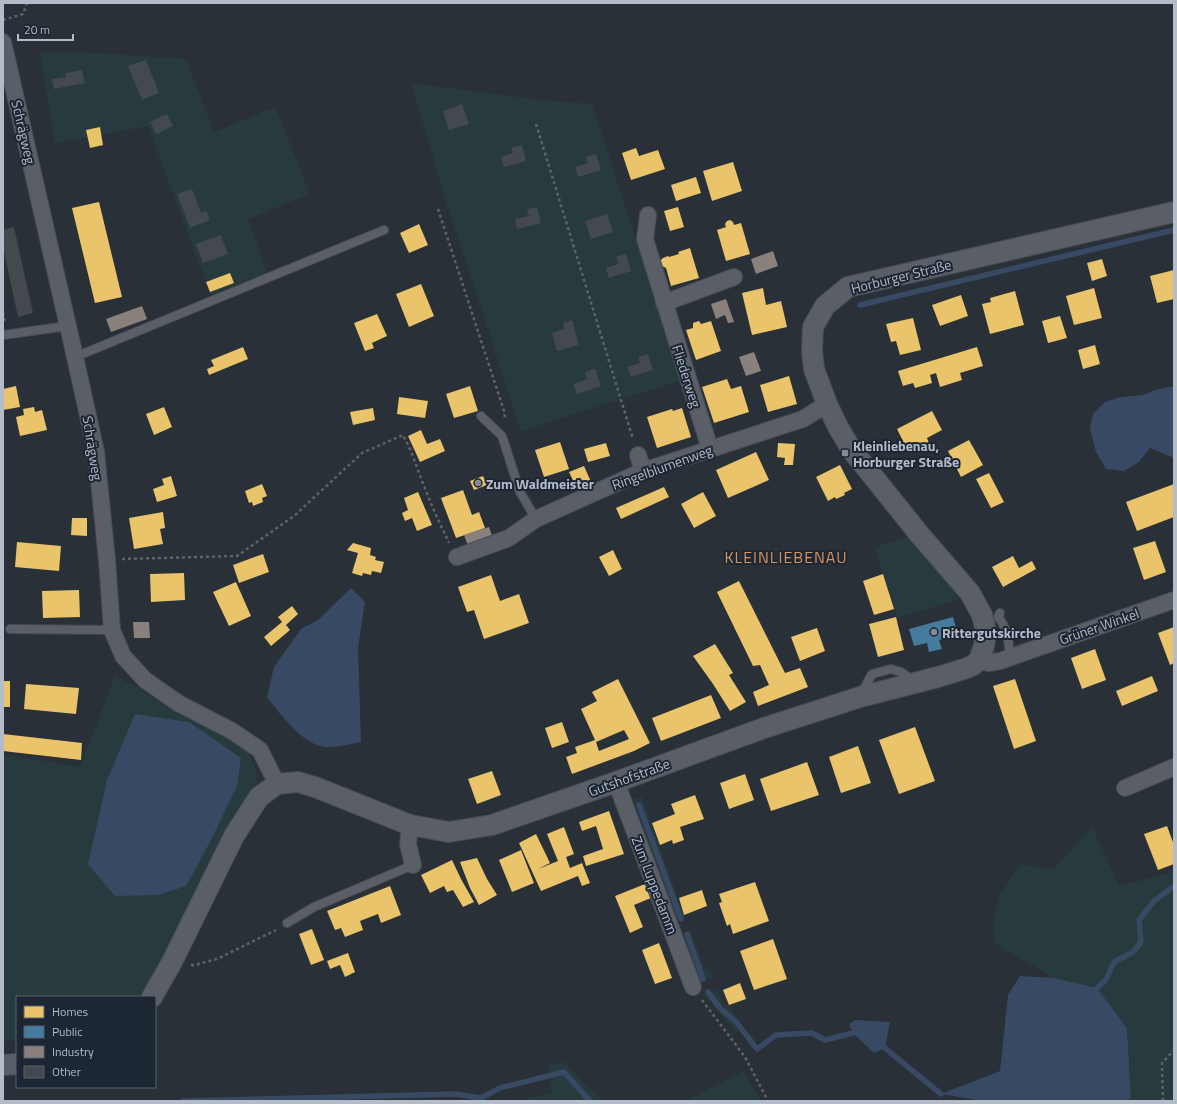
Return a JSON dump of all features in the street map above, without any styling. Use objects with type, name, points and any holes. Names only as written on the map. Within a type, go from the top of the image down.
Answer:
[{"type":"street","name":"Schrägweg","points":[[3,42],[96,452],[107,560],[112,630],[123,656],[145,680],[178,703],[232,731],[260,750],[277,784]]},
{"type":"street","name":"Horburger Straße","points":[[979,660],[984,646],[986,632],[982,615],[970,593],[920,535],[852,449],[838,427],[827,404],[814,369],[812,351],[813,327],[825,306],[848,288],[1174,212]]},
{"type":"street","name":"Fliederweg","points":[[648,215],[645,239],[710,449]]},
{"type":"street","points":[[664,302],[734,277]]},
{"type":"street","name":"Ringelblumenweg","points":[[457,558],[509,538],[536,519],[643,471],[803,419],[827,404]]},
{"type":"street","points":[[638,455],[643,471]]},
{"type":"street","name":"Grüner Winkel","points":[[979,660],[988,662],[1010,658],[1174,600]]},
{"type":"street","name":"Gutshofstraße","points":[[277,784],[298,782],[315,787],[410,825],[449,832],[492,825],[764,728],[860,697],[964,669],[972,666],[979,660]]},
{"type":"street","points":[[1125,788],[1174,767]]},
{"type":"street","name":"Zum Luppedamm","points":[[616,782],[693,987]]},
{"type":"street","points":[[153,996],[172,962],[234,836],[259,797],[277,784]]},
{"type":"street","points":[[410,825],[408,844],[413,865]]},
{"type":"street","points":[[3,1065],[16,1064]]},
{"type":"lane","points":[[75,357],[384,230]]},
{"type":"lane","points":[[3,336],[68,326]]},
{"type":"lane","points":[[481,416],[502,436],[520,492],[536,519]]},
{"type":"lane","points":[[1000,613],[998,617],[1008,635],[1010,658]]},
{"type":"lane","points":[[10,629],[112,630]]},
{"type":"lane","points":[[287,923],[314,907],[413,865]]},
{"type":"path","points":[[3,20],[23,14],[27,3]]},
{"type":"path","points":[[536,124],[638,455]]},
{"type":"path","points":[[438,209],[505,414],[502,436]]},
{"type":"path","points":[[107,560],[237,556],[294,516],[362,453],[403,435],[411,451],[435,513],[457,558]]},
{"type":"path","points":[[172,962],[182,966],[195,965],[217,959],[287,923]]},
{"type":"path","points":[[693,987],[708,1010],[745,1057],[768,1101]]},
{"type":"path","points":[[1163,1101],[1162,1062],[1174,1050]]},
{"type":"green space","points":[[40,52],[101,53],[186,59],[214,132],[275,107],[310,194],[248,219],[267,272],[211,295],[148,126],[55,143]]},
{"type":"green space","points":[[411,83],[533,99],[592,104],[682,380],[521,431],[449,211]]},
{"type":"green space","points":[[907,537],[914,540],[955,590],[958,600],[897,618],[875,547]]},
{"type":"green space","points":[[115,676],[135,686],[167,707],[232,741],[248,753],[255,766],[257,785],[243,803],[196,891],[163,958],[141,996],[16,996],[16,1042],[13,1040],[3,1041],[3,754],[80,767]]},
{"type":"green space","points":[[642,797],[684,915],[683,919],[676,922],[636,808],[634,799]]},
{"type":"green space","points":[[1092,826],[1119,886],[1174,872],[1174,1101],[1120,1101],[1131,1099],[1127,1027],[1097,988],[1054,978],[997,945],[992,933],[998,899],[1019,865],[1054,869]]},
{"type":"green space","points":[[691,931],[704,968],[709,967],[713,978],[698,981],[682,936]]},
{"type":"green space","points":[[717,989],[723,1004],[729,1005],[742,1026],[736,1032],[703,994]]},
{"type":"green space","points":[[564,1062],[603,1101],[518,1101],[552,1092],[548,1065]]},
{"type":"green space","points":[[743,1071],[761,1101],[686,1101]]},
{"type":"water","points":[[1174,386],[1174,457],[1150,448],[1139,462],[1124,471],[1106,469],[1096,452],[1090,429],[1093,414],[1105,402],[1121,397],[1143,395],[1155,390]]},
{"type":"water","points":[[351,588],[365,602],[358,648],[361,742],[332,747],[319,746],[310,742],[294,729],[267,697],[274,667],[301,629],[318,620]]},
{"type":"water","points":[[135,714],[189,722],[241,758],[237,786],[210,842],[186,886],[158,895],[115,896],[88,864],[107,780]]},
{"type":"water","points":[[1020,976],[1054,978],[1097,988],[1127,1028],[1131,1099],[1120,1101],[985,1101],[941,1094],[1000,1071],[1008,995]]},
{"type":"water","points":[[856,1020],[890,1022],[885,1048],[874,1053],[853,1033],[849,1024]]},
{"type":"building: Homes","points":[[100,127],[103,145],[90,148],[86,130]]},
{"type":"building: Homes","points":[[636,148],[639,156],[658,150],[665,169],[631,180],[622,153]]},
{"type":"building: Homes","points":[[733,162],[742,191],[712,201],[703,171]]},
{"type":"building: Homes","points":[[696,177],[701,193],[676,201],[671,185]]},
{"type":"building: Homes","points":[[99,202],[122,297],[95,303],[72,208]]},
{"type":"building: Homes","points":[[678,207],[684,227],[670,231],[664,211]]},
{"type":"building: Homes","points":[[730,220],[734,225],[741,223],[750,254],[726,261],[717,230],[726,227],[725,224]]},
{"type":"building: Homes","points":[[419,224],[428,245],[409,253],[400,233]]},
{"type":"building: Homes","points":[[690,248],[699,278],[671,286],[666,268],[662,266],[660,261],[663,258],[679,254],[678,252]]},
{"type":"building: Homes","points":[[1102,259],[1107,276],[1092,281],[1087,263]]},
{"type":"building: Homes","points":[[1174,270],[1174,299],[1157,303],[1150,276]]},
{"type":"building: Homes","points":[[230,273],[234,283],[210,292],[206,282]]},
{"type":"building: Homes","points":[[421,284],[434,316],[409,327],[396,294]]},
{"type":"building: Homes","points":[[763,288],[766,305],[781,301],[787,327],[752,335],[742,293]]},
{"type":"building: Homes","points":[[1094,288],[1102,318],[1074,325],[1066,296]]},
{"type":"building: Homes","points":[[1015,291],[1024,325],[990,334],[982,304],[991,302],[990,298]]},
{"type":"building: Homes","points":[[961,295],[968,316],[940,326],[932,305]]},
{"type":"building: Homes","points":[[377,314],[387,336],[372,343],[374,348],[365,351],[354,323]]},
{"type":"building: Homes","points":[[1060,316],[1067,338],[1048,343],[1042,321]]},
{"type":"building: Homes","points":[[913,318],[921,350],[900,355],[896,341],[891,342],[886,324]]},
{"type":"building: Homes","points":[[699,321],[701,324],[711,321],[721,351],[696,360],[686,330],[693,328],[693,323]]},
{"type":"building: Homes","points":[[1095,345],[1100,364],[1083,369],[1078,350]]},
{"type":"building: Homes","points":[[243,347],[248,359],[209,375],[207,369],[214,366],[211,360]]},
{"type":"building: Homes","points":[[977,347],[983,366],[960,373],[962,380],[940,387],[936,373],[930,375],[932,383],[915,388],[913,383],[903,386],[898,371]]},
{"type":"building: Homes","points":[[789,376],[797,404],[768,412],[760,385]]},
{"type":"building: Homes","points":[[727,379],[731,389],[741,386],[749,412],[714,423],[702,387]]},
{"type":"building: Homes","points":[[16,386],[20,407],[3,410],[3,389]]},
{"type":"building: Homes","points":[[470,386],[478,411],[454,418],[446,394]]},
{"type":"building: Homes","points":[[399,397],[428,401],[425,418],[397,414]]},
{"type":"building: Homes","points":[[34,407],[35,412],[42,410],[47,430],[20,436],[16,417],[24,415],[23,409]]},
{"type":"building: Homes","points":[[164,407],[172,427],[154,435],[146,414]]},
{"type":"building: Homes","points":[[373,408],[375,420],[353,425],[350,412]]},
{"type":"building: Homes","points":[[682,408],[691,437],[657,448],[647,417],[672,409],[673,411]]},
{"type":"building: Homes","points":[[932,411],[942,430],[927,438],[929,443],[920,448],[918,443],[907,449],[897,429]]},
{"type":"building: Homes","points":[[421,430],[427,444],[440,439],[445,451],[420,462],[408,436]]},
{"type":"building: Homes","points":[[969,440],[983,465],[961,477],[948,451]]},
{"type":"building: Homes","points":[[560,442],[569,469],[544,477],[535,450]]},
{"type":"building: Homes","points":[[606,443],[610,456],[588,462],[584,449]]},
{"type":"building: Homes","points":[[778,443],[795,444],[793,465],[784,465],[785,458],[777,457]]},
{"type":"building: Homes","points":[[756,452],[769,480],[728,498],[716,470]]},
{"type":"building: Homes","points":[[840,465],[852,489],[844,493],[845,495],[836,499],[835,497],[828,501],[816,477]]},
{"type":"building: Homes","points":[[584,466],[592,484],[578,491],[569,472]]},
{"type":"building: Homes","points":[[989,473],[1004,502],[991,508],[976,479]]},
{"type":"building: Homes","points":[[171,476],[177,496],[157,502],[153,489],[164,485],[162,479]]},
{"type":"building: Homes","points":[[483,476],[487,485],[474,490],[470,481]]},
{"type":"building: Homes","points":[[262,484],[267,496],[262,498],[263,502],[253,506],[252,502],[249,503],[245,491]]},
{"type":"building: Homes","points":[[1174,484],[1174,517],[1137,531],[1126,502]]},
{"type":"building: Homes","points":[[664,487],[669,497],[621,519],[616,508]]},
{"type":"building: Homes","points":[[463,490],[472,515],[479,512],[485,528],[456,538],[441,498]]},
{"type":"building: Homes","points":[[418,492],[432,525],[417,531],[412,518],[405,521],[402,513],[408,510],[404,498]]},
{"type":"building: Homes","points":[[703,492],[716,516],[694,528],[681,504]]},
{"type":"building: Homes","points":[[163,512],[165,528],[160,529],[163,544],[134,549],[129,518]]},
{"type":"building: Homes","points":[[72,518],[87,518],[87,536],[71,535]]},
{"type":"building: Homes","points":[[1155,541],[1166,572],[1144,580],[1133,548]]},
{"type":"building: Homes","points":[[17,542],[61,546],[59,571],[15,567]]},
{"type":"building: Homes","points":[[353,543],[371,548],[370,555],[376,557],[375,560],[384,562],[381,573],[372,571],[371,575],[363,573],[362,576],[352,573],[358,553],[347,550]]},
{"type":"building: Homes","points":[[613,550],[622,569],[609,576],[599,557]]},
{"type":"building: Homes","points":[[263,554],[269,572],[239,583],[233,565]]},
{"type":"building: Homes","points":[[1013,556],[1019,568],[1032,561],[1036,569],[1003,587],[992,567]]},
{"type":"building: Homes","points":[[184,573],[185,600],[151,602],[150,574]]},
{"type":"building: Homes","points":[[883,574],[894,609],[874,615],[863,581]]},
{"type":"building: Homes","points":[[491,575],[500,601],[519,594],[529,623],[484,639],[474,610],[467,612],[458,587]]},
{"type":"building: Homes","points":[[739,581],[785,673],[800,668],[808,687],[758,706],[753,692],[769,685],[760,665],[753,666],[717,592]]},
{"type":"building: Homes","points":[[236,582],[251,616],[229,626],[213,592]]},
{"type":"building: Homes","points":[[79,590],[80,617],[43,618],[42,591]]},
{"type":"building: Homes","points":[[292,606],[298,614],[286,625],[290,630],[271,646],[264,637],[282,622],[278,617]]},
{"type":"building: Homes","points":[[896,617],[904,650],[878,657],[869,624]]},
{"type":"building: Homes","points":[[1174,627],[1174,663],[1170,665],[1158,633]]},
{"type":"building: Homes","points":[[817,628],[825,651],[800,661],[791,637]]},
{"type":"building: Homes","points":[[715,644],[733,673],[729,675],[746,702],[730,711],[693,656]]},
{"type":"building: Homes","points":[[1095,649],[1106,680],[1082,689],[1071,658]]},
{"type":"building: Homes","points":[[1152,676],[1158,691],[1122,706],[1116,691]]},
{"type":"building: Homes","points":[[618,679],[650,743],[634,751],[572,774],[566,757],[577,753],[575,747],[595,740],[581,709],[597,701],[592,692]],"holes":[[[624,730],[629,739],[599,751],[596,742]]]},
{"type":"building: Homes","points":[[1015,679],[1036,741],[1014,749],[993,686]]},
{"type":"building: Homes","points":[[3,681],[10,681],[10,707],[3,707]]},
{"type":"building: Homes","points":[[26,684],[79,688],[76,714],[24,709]]},
{"type":"building: Homes","points":[[711,695],[721,718],[661,741],[652,718]]},
{"type":"building: Homes","points":[[562,722],[569,742],[552,748],[545,728]]},
{"type":"building: Homes","points":[[915,727],[935,781],[899,794],[879,740]]},
{"type":"building: Homes","points":[[3,734],[82,743],[81,760],[3,751]]},
{"type":"building: Homes","points":[[858,746],[871,783],[841,793],[829,757]]},
{"type":"building: Homes","points":[[807,762],[819,795],[771,811],[760,779]]},
{"type":"building: Homes","points":[[492,771],[501,795],[477,804],[468,779]]},
{"type":"building: Homes","points":[[745,774],[754,800],[729,809],[720,783]]},
{"type":"building: Homes","points":[[695,795],[704,819],[680,827],[684,840],[673,844],[672,840],[660,845],[652,823],[675,814],[671,804]]},
{"type":"building: Homes","points":[[609,811],[624,854],[586,866],[583,856],[603,849],[596,826],[582,831],[579,822]]},
{"type":"building: Homes","points":[[1167,826],[1174,845],[1174,864],[1158,870],[1144,834]]},
{"type":"building: Homes","points":[[564,827],[574,854],[566,857],[570,868],[582,863],[590,883],[582,886],[578,876],[541,891],[519,843],[536,834],[550,863],[538,869],[558,861],[547,834]]},
{"type":"building: Homes","points":[[521,850],[534,883],[512,892],[499,860]]},
{"type":"building: Homes","points":[[477,858],[497,895],[479,905],[470,888],[460,862]]},
{"type":"building: Homes","points":[[452,860],[474,902],[463,907],[453,890],[447,892],[444,886],[430,893],[421,875]]},
{"type":"building: Homes","points":[[755,882],[769,921],[733,934],[730,924],[727,926],[719,903],[722,902],[719,894]]},
{"type":"building: Homes","points":[[645,884],[651,898],[634,905],[643,927],[630,933],[615,896]]},
{"type":"building: Homes","points":[[390,886],[401,915],[381,923],[378,914],[360,921],[363,930],[345,937],[341,928],[335,930],[327,911]]},
{"type":"building: Homes","points":[[702,890],[707,906],[684,915],[679,898]]},
{"type":"building: Homes","points":[[312,929],[324,960],[311,965],[299,934]]},
{"type":"building: Homes","points":[[773,939],[787,979],[754,990],[740,951]]},
{"type":"building: Homes","points":[[659,943],[672,978],[655,984],[642,950]]},
{"type":"building: Homes","points":[[348,953],[355,972],[345,977],[340,965],[330,969],[327,961]]},
{"type":"building: Homes","points":[[740,983],[746,999],[729,1005],[723,990]]},
{"type":"building: Public","name":"Rittergutskirche","points":[[953,617],[958,635],[939,640],[942,649],[929,652],[927,643],[914,646],[909,629]]},
{"type":"building: Industry","points":[[773,251],[778,266],[756,274],[751,259]]},
{"type":"building: Industry","points":[[726,299],[734,322],[728,323],[725,315],[716,319],[711,304]]},
{"type":"building: Industry","points":[[142,306],[147,319],[111,332],[106,319]]},
{"type":"building: Industry","points":[[754,352],[761,371],[746,376],[739,357]]},
{"type":"building: Industry","points":[[489,527],[493,538],[469,548],[464,535]]},
{"type":"building: Industry","points":[[133,622],[149,622],[150,638],[134,638]]},
{"type":"building: Other","points":[[146,60],[159,93],[142,100],[128,66]]},
{"type":"building: Other","points":[[82,70],[85,83],[54,89],[52,79],[66,77],[65,73]]},
{"type":"building: Other","points":[[462,104],[469,124],[449,130],[443,111]]},
{"type":"building: Other","points":[[167,114],[173,126],[156,134],[150,122]]},
{"type":"building: Other","points":[[522,145],[526,161],[504,167],[501,157],[513,153],[511,148]]},
{"type":"building: Other","points":[[596,154],[601,170],[578,177],[575,167],[588,163],[586,157]]},
{"type":"building: Other","points":[[192,189],[201,213],[206,211],[210,220],[190,228],[177,194]]},
{"type":"building: Other","points":[[537,207],[541,223],[517,229],[515,219],[529,216],[527,209]]},
{"type":"building: Other","points":[[607,214],[613,232],[591,239],[585,221]]},
{"type":"building: Other","points":[[14,227],[33,313],[18,317],[3,247],[3,230]]},
{"type":"building: Other","points":[[221,235],[228,254],[203,263],[196,244]]},
{"type":"building: Other","points":[[626,254],[631,271],[609,278],[606,268],[618,264],[616,257]]},
{"type":"building: Other","points":[[572,320],[579,345],[557,351],[552,333],[564,329],[563,323]]},
{"type":"building: Other","points":[[648,354],[653,370],[631,377],[627,367],[640,363],[638,357]]},
{"type":"building: Other","points":[[595,369],[601,386],[577,394],[573,384],[587,379],[585,372]]},
{"type":"waterway","points":[[860,305],[1174,230]]},
{"type":"waterway","points":[[639,805],[681,919]]},
{"type":"waterway","points":[[1097,988],[1106,980],[1114,962],[1133,952],[1141,942],[1139,920],[1154,901],[1174,886]]},
{"type":"waterway","points":[[687,934],[703,979]]},
{"type":"waterway","points":[[708,992],[720,1008],[737,1023],[757,1049],[776,1035],[812,1033],[825,1040],[853,1033]]},
{"type":"waterway","points":[[885,1048],[941,1094]]},
{"type":"waterway","points":[[183,1101],[456,1094],[481,1098],[500,1088],[564,1072],[590,1101]]},
{"type":"place","name":"Kleinliebenau, Horburger Straße","points":[[845,453]]},
{"type":"place","name":"Zum Waldmeister","points":[[478,483]]},
{"type":"place","name":"Rittergutskirche","points":[[934,632]]},
{"type":"district","name":"KLEINLIEBENAU","points":[[786,557]]}]
